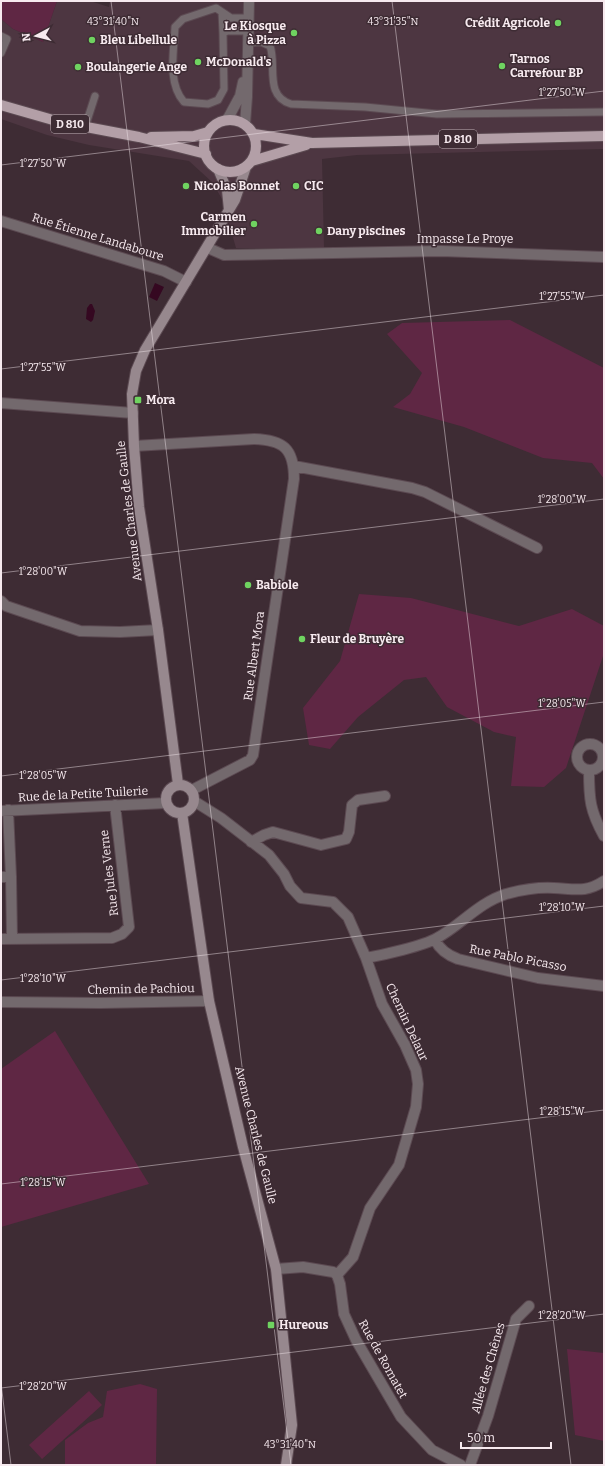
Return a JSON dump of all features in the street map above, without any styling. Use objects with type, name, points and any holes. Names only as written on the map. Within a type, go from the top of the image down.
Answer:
[{"type":"main road","name":"D 810","points":[[1,105],[85,127],[139,137],[206,154]]},
{"type":"main road","points":[[227,120],[233,120],[244,124],[254,134],[256,147],[249,164],[230,172],[218,169],[209,160],[206,154],[204,143],[208,132],[213,126],[227,120]]},
{"type":"main road","name":"D 810","points":[[139,137],[194,136],[208,132]]},
{"type":"main road","name":"D 810","points":[[254,134],[312,143],[604,136]]},
{"type":"main road","name":"D 810","points":[[249,164],[312,143]]},
{"type":"street","points":[[244,124],[248,97],[247,63],[249,1]]},
{"type":"street","points":[[227,120],[240,96],[247,63]]},
{"type":"street","name":"Avenue Charles de Gaulle","points":[[178,784],[158,630],[139,507],[134,446],[132,394],[136,372],[145,350],[208,248],[235,200],[249,164]]},
{"type":"street","points":[[218,169],[227,190],[229,210]]},
{"type":"street","name":"Rue Étienne Landaboure","points":[[1,221],[164,271],[186,282]]},
{"type":"street","name":"Impasse Le Proye","points":[[208,248],[224,255],[441,251],[604,257]]},
{"type":"street","points":[[1,403],[133,413]]},
{"type":"street","name":"Rue Albert Mora","points":[[134,446],[254,439],[272,440],[283,444],[291,455],[294,466],[294,479],[253,755],[250,760],[192,790]]},
{"type":"street","points":[[294,466],[412,488],[425,492],[537,548]]},
{"type":"street","points":[[1,600],[6,606],[80,630],[120,632],[158,630]]},
{"type":"street","points":[[589,771],[589,798],[593,818],[604,836]]},
{"type":"street","points":[[178,784],[192,790],[194,801],[190,809],[182,813],[175,812],[170,809],[166,803],[168,791],[178,784]]},
{"type":"street","points":[[251,842],[273,832],[321,845],[346,839],[349,832],[352,805],[358,800],[384,796]]},
{"type":"street","name":"Chemin Delaur","points":[[194,801],[221,818],[269,855],[284,874],[290,886],[301,898],[333,902],[348,916],[366,958],[382,1004],[405,1045],[416,1070],[418,1084],[416,1107],[399,1164],[370,1208],[353,1257],[337,1275]]},
{"type":"street","name":"Rue de la Petite Tuilerie","points":[[4,810],[166,803]]},
{"type":"street","name":"Rue Jules Verne","points":[[1,939],[112,938],[122,934],[129,927],[115,805]]},
{"type":"street","points":[[4,810],[6,877],[12,939]]},
{"type":"street","name":"Avenue Charles de Gaulle","points":[[182,813],[209,1001],[243,1147],[276,1269],[292,1426],[286,1465]]},
{"type":"street","points":[[366,958],[435,940],[451,930],[471,912],[506,894],[553,887],[574,890],[593,888],[604,881]]},
{"type":"street","name":"Rue Pablo Picasso","points":[[435,940],[438,946],[447,955],[458,959],[538,978],[604,986]]},
{"type":"street","name":"Chemin de Pachiou","points":[[1,1002],[100,1003],[209,1001]]},
{"type":"street","points":[[276,1269],[302,1267],[333,1272],[337,1275]]},
{"type":"street","name":"Rue de Romatet","points":[[337,1275],[340,1284],[344,1314],[347,1321],[356,1340],[401,1417],[432,1450],[461,1465]]},
{"type":"street","name":"Allée des Chênes","points":[[470,1465],[488,1416],[516,1319],[529,1306]]},
{"type":"lane","points":[[222,12],[224,89],[218,100],[208,104],[184,102],[177,94],[174,85],[175,27],[183,18],[216,8],[232,18],[249,18]]},
{"type":"lane","points":[[223,33],[227,31],[248,31]]},
{"type":"lane","points":[[1,36],[7,39],[1,53]]},
{"type":"lane","points":[[248,43],[261,42],[270,46],[274,88],[285,102],[291,104],[365,107],[437,114],[604,112]]},
{"type":"lane","points":[[85,127],[95,96]]},
{"type":"shaded area","points":[[1,1],[57,1],[43,42],[13,29],[1,19]]},
{"type":"shaded area","points":[[57,1],[90,1],[109,7],[110,1],[604,1],[604,149],[357,155],[322,159],[324,248],[236,248],[222,199],[212,182],[189,161],[89,145],[47,135],[1,119],[1,19],[13,29],[43,42]]},
{"type":"shaded area","points":[[155,283],[164,287],[157,301],[149,297]]},
{"type":"shaded area","points":[[90,304],[92,304],[95,311],[91,322],[86,319],[87,308]]},
{"type":"shaded area","points":[[510,320],[604,368],[604,479],[592,463],[543,458],[464,427],[393,407],[410,394],[422,373],[387,334],[402,323]]},
{"type":"shaded area","points":[[359,594],[411,598],[519,626],[572,609],[604,626],[604,653],[566,768],[544,787],[511,786],[516,737],[494,732],[447,707],[426,677],[404,680],[358,717],[330,749],[309,745],[303,708],[340,661]]},
{"type":"shaded area","points":[[55,1031],[149,1184],[1,1227],[1,1069]]},
{"type":"shaded area","points":[[567,1349],[604,1353],[604,1441],[575,1435]]},
{"type":"shaded area","points":[[140,1384],[157,1389],[156,1465],[65,1465],[65,1440],[88,1423],[103,1417],[107,1391]]},
{"type":"shaded area","points":[[89,1391],[102,1405],[42,1459],[29,1445]]},
{"type":"place","name":"Crédit Agricole","points":[[558,23]]},
{"type":"place","name":"Le Kiosque à Pizza","points":[[294,33]]},
{"type":"place","name":"Bleu Libellule","points":[[92,40]]},
{"type":"place","name":"McDonald's","points":[[198,62]]},
{"type":"place","name":"Tarnos Carrefour BP","points":[[502,66]]},
{"type":"place","name":"Boulangerie Ange","points":[[78,67]]},
{"type":"place","name":"Nicolas Bonnet","points":[[186,186]]},
{"type":"place","name":"CIC","points":[[296,186]]},
{"type":"place","name":"Carmen Immobilier","points":[[254,224]]},
{"type":"place","name":"Dany piscines","points":[[319,231]]},
{"type":"place","name":"Mora","points":[[138,400]]},
{"type":"place","name":"Babiole","points":[[248,585]]},
{"type":"place","name":"Fleur de Bruyère","points":[[302,639]]},
{"type":"place","name":"Hureous","points":[[271,1325]]}]
